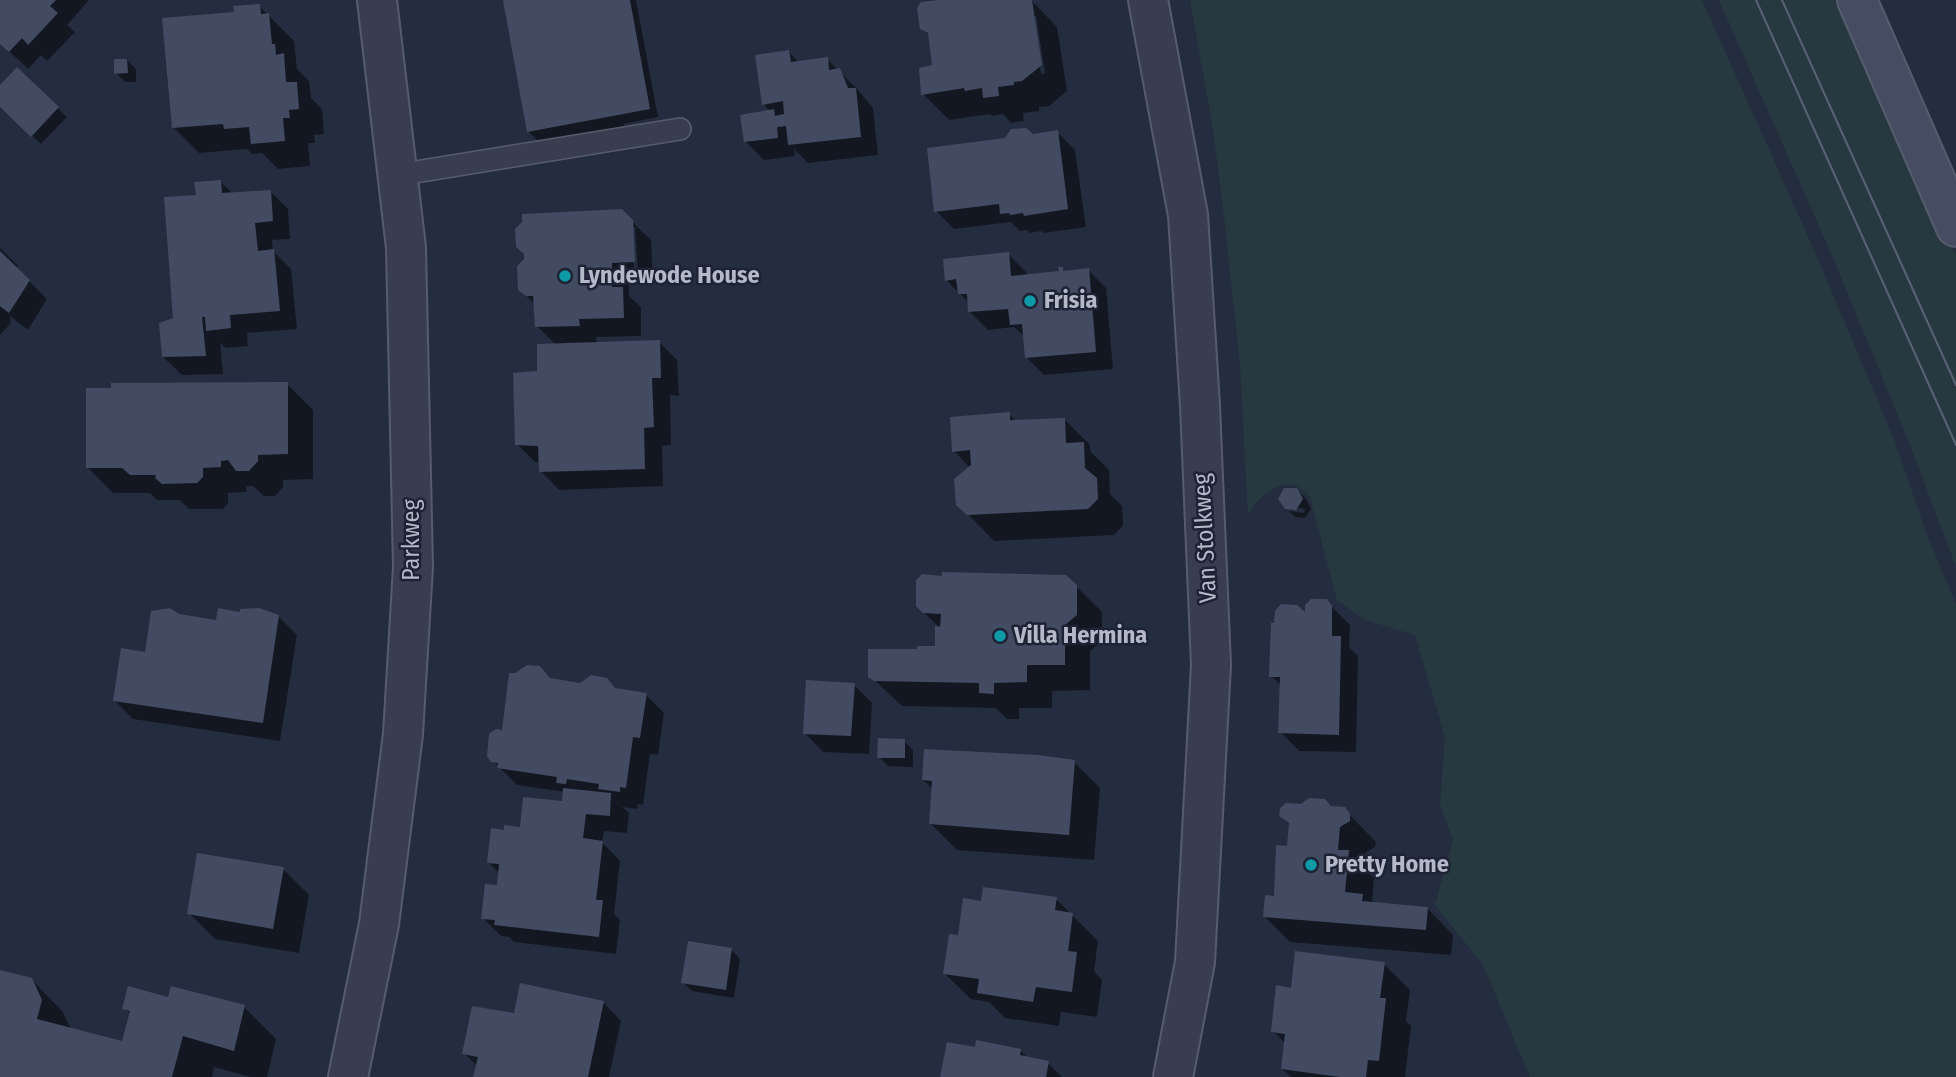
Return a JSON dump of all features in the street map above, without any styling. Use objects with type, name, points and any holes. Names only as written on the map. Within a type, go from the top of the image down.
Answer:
[{"type":"street","name":"Parkweg","points":[[348,1077],[379,925],[403,734],[412,581],[405,248],[377,0]]},
{"type":"street","name":"Van Stolkweg","points":[[1148,0],[1188,215],[1212,665],[1195,962],[1173,1077]]},
{"type":"street","points":[[1857,0],[1956,227]]},
{"type":"lane","points":[[397,175],[680,129]]},
{"type":"shaded area","points":[[1190,0],[1702,0],[1818,259],[1895,442],[1927,535],[1956,604],[1956,1077],[1530,1077],[1483,965],[1435,905],[1453,840],[1440,805],[1445,737],[1415,635],[1365,620],[1337,600],[1310,497],[1302,489],[1293,485],[1276,487],[1260,498],[1248,514],[1240,364],[1223,207],[1213,129]]},
{"type":"shaded area","points":[[1719,0],[1845,0],[1956,255],[1956,567],[1910,445],[1834,260]]},
{"type":"building","points":[[0,0],[56,0],[50,6],[58,13],[28,45],[22,38],[9,52],[0,44]]},
{"type":"building","points":[[503,0],[630,0],[650,109],[527,132]]},
{"type":"building","points":[[1032,0],[1042,65],[1022,81],[1014,82],[1014,85],[998,87],[999,96],[983,98],[982,88],[921,95],[919,68],[932,65],[928,33],[920,29],[917,8],[921,2]]},
{"type":"building","points":[[260,4],[261,14],[269,13],[272,44],[275,44],[276,55],[284,53],[286,82],[297,82],[299,109],[289,110],[290,118],[283,118],[285,141],[251,144],[249,127],[224,129],[223,124],[172,128],[162,18],[234,12],[233,6]]},
{"type":"building","points":[[789,50],[791,62],[828,57],[829,70],[840,68],[848,88],[856,88],[861,137],[788,145],[786,126],[777,127],[778,138],[744,142],[740,115],[774,109],[775,116],[784,114],[783,101],[762,105],[755,55]]},
{"type":"building","points":[[114,59],[127,59],[128,73],[114,74]]},
{"type":"building","points":[[17,67],[59,107],[31,137],[0,107],[0,85]]},
{"type":"building","points":[[1026,128],[1033,134],[1058,130],[1068,209],[1024,216],[1023,213],[1010,215],[1000,214],[999,204],[934,212],[927,148],[1005,138],[1011,129]]},
{"type":"building","points":[[221,180],[222,193],[271,190],[273,221],[255,223],[258,251],[274,249],[280,311],[230,315],[231,328],[206,331],[205,317],[202,317],[206,356],[162,357],[159,323],[173,318],[164,197],[196,195],[194,182]]},
{"type":"building","name":"Lyndewode House","points":[[622,209],[633,220],[635,262],[612,263],[612,287],[623,287],[624,318],[579,319],[580,326],[535,327],[533,296],[526,296],[518,290],[517,266],[524,259],[524,254],[516,247],[515,229],[522,222],[522,214]]},
{"type":"building","points":[[0,251],[30,280],[9,313],[0,306]]},
{"type":"building","name":"Frisia","points":[[1009,252],[1011,276],[1059,271],[1058,267],[1063,267],[1063,271],[1089,268],[1096,352],[1025,358],[1022,324],[1010,325],[1008,309],[968,312],[967,294],[958,294],[956,279],[945,281],[943,259]]},
{"type":"building","points":[[660,340],[661,378],[652,378],[654,427],[644,428],[645,469],[539,472],[538,446],[515,445],[513,373],[537,371],[537,344]]},
{"type":"building","points":[[288,382],[288,454],[258,455],[258,461],[249,471],[236,471],[228,460],[221,461],[221,467],[203,468],[203,477],[197,483],[162,484],[155,478],[156,475],[130,475],[122,468],[86,468],[86,388],[111,388],[111,383]]},
{"type":"building","points":[[1010,412],[1010,420],[1065,418],[1066,443],[1084,442],[1085,468],[1097,478],[1098,499],[1088,509],[967,515],[956,505],[954,479],[971,465],[970,450],[952,452],[950,417]]},
{"type":"building","points":[[1284,488],[1297,488],[1303,499],[1296,510],[1285,509],[1278,499]]},
{"type":"building","name":"Villa Hermina","points":[[942,572],[1066,575],[1077,585],[1077,615],[1065,625],[1065,665],[1027,665],[1027,682],[994,683],[994,694],[979,693],[979,683],[874,681],[868,677],[868,649],[917,649],[917,646],[935,646],[935,626],[940,627],[941,614],[923,613],[916,606],[916,580],[922,574],[942,576]]},
{"type":"building","points":[[1311,599],[1327,599],[1332,606],[1332,636],[1341,636],[1339,735],[1278,733],[1280,677],[1269,677],[1271,623],[1274,623],[1275,611],[1281,604],[1297,605],[1305,612],[1305,605]]},
{"type":"building","points":[[170,608],[179,614],[216,620],[218,608],[240,612],[240,609],[259,608],[279,615],[263,723],[113,701],[121,648],[145,652],[151,611]]},
{"type":"building","points":[[527,665],[540,666],[550,678],[580,683],[591,675],[607,678],[615,688],[647,693],[640,738],[633,737],[626,788],[620,787],[620,792],[598,789],[599,784],[567,779],[566,784],[556,783],[557,777],[497,768],[498,763],[491,762],[487,756],[489,734],[496,729],[502,730],[509,673],[515,673]]},
{"type":"building","points":[[806,680],[855,683],[851,736],[803,734]]},
{"type":"building","points":[[878,738],[905,739],[905,758],[877,758]]},
{"type":"building","points":[[924,749],[1038,755],[1075,760],[1069,835],[929,824],[932,781],[922,780]]},
{"type":"building","points":[[563,788],[611,793],[610,816],[586,814],[583,838],[603,841],[596,900],[603,900],[599,937],[494,925],[495,920],[481,919],[485,884],[497,885],[499,864],[487,863],[491,828],[504,830],[504,825],[520,827],[523,797],[562,801]]},
{"type":"building","name":"Pretty Home","points":[[1309,798],[1325,799],[1331,806],[1345,807],[1350,814],[1350,821],[1340,827],[1338,850],[1349,850],[1345,892],[1363,894],[1362,901],[1428,907],[1426,930],[1263,917],[1265,895],[1274,896],[1276,845],[1287,846],[1289,823],[1279,816],[1280,808],[1286,803],[1301,804]]},
{"type":"building","points":[[197,853],[284,867],[273,929],[187,914]]},
{"type":"building","points":[[983,887],[1057,897],[1055,910],[1073,913],[1068,951],[1077,952],[1072,992],[1036,987],[1033,1002],[977,993],[979,979],[943,974],[949,934],[958,935],[963,898],[981,901]]},
{"type":"building","points":[[688,941],[732,948],[726,990],[681,983]]},
{"type":"building","points":[[1295,951],[1385,962],[1380,998],[1386,998],[1379,1061],[1368,1060],[1366,1077],[1340,1077],[1281,1069],[1285,1034],[1271,1032],[1276,985],[1291,988]]},
{"type":"building","points":[[0,970],[32,978],[42,1000],[37,1019],[122,1041],[130,1011],[122,1009],[128,986],[168,997],[171,986],[245,1005],[234,1051],[183,1036],[172,1077],[0,1077]]},
{"type":"building","points":[[520,983],[604,1001],[588,1077],[473,1077],[478,1057],[462,1054],[472,1006],[514,1013]]},
{"type":"building","points":[[976,1040],[1021,1049],[1020,1055],[1049,1061],[1046,1077],[940,1077],[947,1042],[975,1047]]},
{"type":"tram line","points":[[1756,0],[1956,445]]},
{"type":"tram line","points":[[1782,0],[1956,385]]},
{"type":"place","name":"Lyndewode House","points":[[565,276]]},
{"type":"place","name":"Frisia","points":[[1030,301]]},
{"type":"place","name":"Villa Hermina","points":[[1000,636]]},
{"type":"place","name":"Pretty Home","points":[[1311,865]]}]
